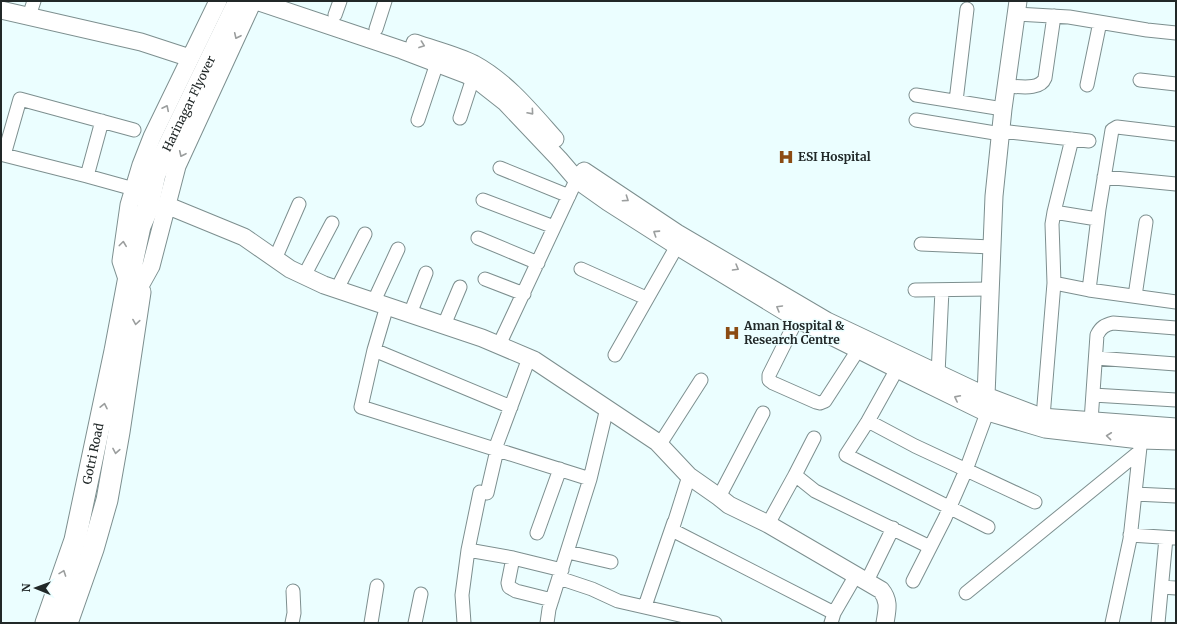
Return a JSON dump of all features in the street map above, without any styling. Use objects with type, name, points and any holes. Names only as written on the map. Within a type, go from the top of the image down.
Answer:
[{"type":"main road","name":"Harinagar Flyover","points":[[137,273],[140,226],[149,200],[155,174],[239,1]]},
{"type":"main road","name":"Gotri Road","points":[[46,623],[75,540],[115,351],[137,273]]},
{"type":"main road","name":"Gotri Road","points":[[67,623],[93,549],[107,500],[119,432],[137,273]]},
{"type":"street","points":[[149,200],[152,136],[218,1]]},
{"type":"street","points":[[149,200],[177,166],[253,1]]},
{"type":"street","points":[[256,1],[402,50],[473,78],[505,102],[559,159],[580,174],[591,176],[677,233],[827,321],[938,374],[985,406],[1043,417],[1091,421],[1140,439]]},
{"type":"street","points":[[292,1],[338,8],[376,29],[468,62],[481,69],[520,100],[580,174],[608,202],[797,319],[858,350],[897,369],[985,406],[1045,429],[1140,439],[1176,441]]},
{"type":"street","points":[[376,29],[385,1]]},
{"type":"street","points":[[913,581],[966,470],[985,406],[994,196],[1003,109],[1017,7],[1054,16],[1176,33]]},
{"type":"street","points":[[1,10],[31,9],[190,58]]},
{"type":"street","points":[[956,101],[967,9]]},
{"type":"street","points":[[1006,86],[1037,86],[1044,82],[1054,16]]},
{"type":"street","points":[[1087,85],[1100,22]]},
{"type":"street","points":[[418,120],[437,63]]},
{"type":"street","points":[[460,118],[473,78]]},
{"type":"street","points":[[1140,80],[1176,84]]},
{"type":"street","points":[[916,94],[1003,109]]},
{"type":"street","points":[[134,130],[20,99],[2,155],[87,176],[244,236],[290,269],[324,285],[444,325],[500,345],[529,358],[608,408],[660,444],[689,476],[729,505],[768,524],[881,590],[888,602],[885,623]]},
{"type":"street","points":[[916,120],[1001,133],[1089,141]]},
{"type":"street","points":[[87,176],[102,121]]},
{"type":"street","points":[[1089,290],[1097,219],[1111,133],[1114,128],[1117,127],[1176,134]]},
{"type":"street","points":[[1043,417],[1054,283],[1052,224],[1072,139]]},
{"type":"street","points":[[500,168],[570,196]]},
{"type":"street","points":[[500,345],[580,174]]},
{"type":"street","points":[[1104,177],[1176,184]]},
{"type":"street","points":[[483,200],[554,228]]},
{"type":"street","points":[[275,259],[299,204]]},
{"type":"street","points":[[1054,212],[1097,219]]},
{"type":"street","points":[[1135,296],[1146,222]]},
{"type":"street","points":[[304,276],[332,223]]},
{"type":"street","points":[[337,289],[364,234]]},
{"type":"street","points":[[478,238],[538,263]]},
{"type":"street","points":[[921,244],[992,247]]},
{"type":"street","points":[[615,355],[646,298],[677,246]]},
{"type":"street","points":[[398,249],[380,304],[374,350],[361,407],[590,479]]},
{"type":"street","points":[[581,269],[646,298]]},
{"type":"street","points":[[410,314],[426,273]]},
{"type":"street","points":[[485,279],[524,294]]},
{"type":"street","points":[[1054,283],[1089,290],[1176,302]]},
{"type":"street","points":[[444,325],[460,287]]},
{"type":"street","points":[[915,290],[990,288]]},
{"type":"street","points":[[938,374],[942,290]]},
{"type":"street","points":[[797,319],[769,375],[773,384],[816,402],[823,402],[858,350]]},
{"type":"street","points":[[1091,421],[1097,334],[1100,328],[1105,324],[1113,323],[1176,328]]},
{"type":"street","points":[[374,350],[511,407]]},
{"type":"street","points":[[464,623],[462,594],[468,550],[496,449],[529,358]]},
{"type":"street","points":[[1096,358],[1176,364]]},
{"type":"street","points":[[897,369],[868,421],[846,455],[988,527]]},
{"type":"street","points":[[660,444],[701,380]]},
{"type":"street","points":[[1093,395],[1176,400]]},
{"type":"street","points":[[547,623],[552,600],[590,479],[608,408]]},
{"type":"street","points":[[719,497],[763,413]]},
{"type":"street","points":[[868,421],[915,446],[1035,502]]},
{"type":"street","points":[[966,593],[1140,439],[1176,427]]},
{"type":"street","points":[[768,524],[814,438]]},
{"type":"street","points":[[1112,623],[1130,535],[1140,439]]},
{"type":"street","points":[[537,533],[560,469]]},
{"type":"street","points":[[795,475],[815,491],[930,547]]},
{"type":"street","points":[[645,606],[689,476]]},
{"type":"street","points":[[689,476],[672,530],[832,618],[862,578],[893,528]]},
{"type":"street","points":[[1135,494],[1176,496]]},
{"type":"street","points":[[1130,535],[1171,538],[1162,588],[1158,623]]},
{"type":"street","points":[[468,550],[513,558],[560,574],[618,601],[716,623]]},
{"type":"street","points":[[568,552],[611,562]]},
{"type":"street","points":[[513,558],[508,583],[509,587],[516,591],[552,600]]},
{"type":"street","points":[[370,623],[376,586]]},
{"type":"street","points":[[1162,588],[1176,588]]},
{"type":"street","points":[[292,623],[294,614],[293,591]]},
{"type":"street","points":[[415,623],[421,594]]},
{"type":"place","name":"ESI Hospital","points":[[786,157]]},
{"type":"place","name":"Aman Hospital & Research Centre","points":[[732,333]]}]
